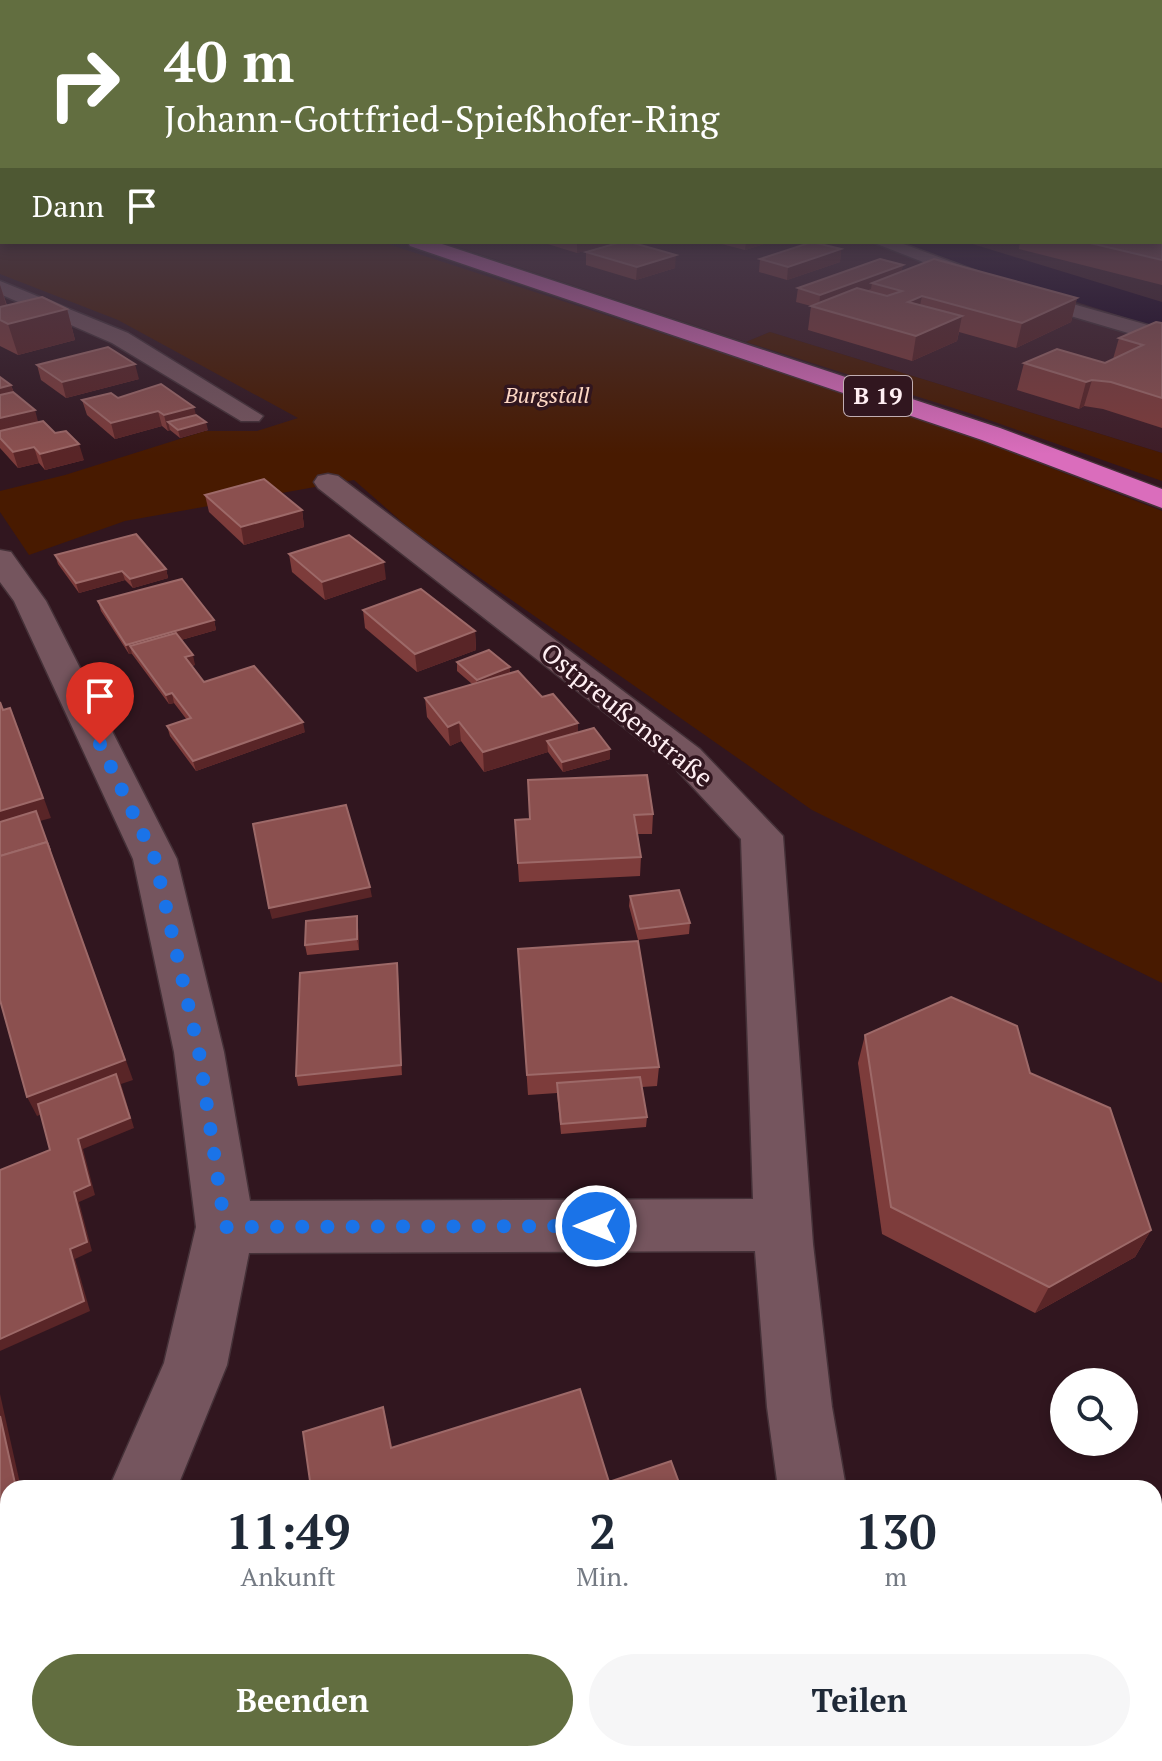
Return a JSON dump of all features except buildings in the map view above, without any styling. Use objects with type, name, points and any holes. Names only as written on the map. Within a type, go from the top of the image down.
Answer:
[{"type":"highway","name":"B 19","points":[[562,290],[991,434],[1162,499]]},
{"type":"street","points":[[7,290],[120,338],[250,416]]},
{"type":"street","points":[[1011,290],[1162,336]]},
{"type":"street","name":"Ostpreußenstraße","points":[[328,482],[686,757],[762,836],[781,1225],[797,1404],[811,1480]]},
{"type":"street","points":[[0,559],[15,609],[155,859],[199,1052],[225,1227],[195,1365],[146,1480]]},
{"type":"street","points":[[225,1227],[781,1225]]},
{"type":"shaded area","points":[[589,290],[1000,290],[1056,311],[1162,341],[1162,453],[770,332],[746,342]]},
{"type":"shaded area","points":[[1112,290],[1162,290],[1162,306]]},
{"type":"green space","name":"Burgstall","points":[[42,290],[529,290],[933,422],[1162,511],[1162,983],[812,810],[410,529],[354,480],[125,521],[29,555],[0,512],[0,491],[65,475],[205,431],[257,431],[298,418],[118,320]]},
{"type":"green space","points":[[1054,290],[1112,290],[1162,306],[1162,323]]},
{"type":"green space","points":[[770,332],[1162,453],[1162,481],[972,414],[746,342]]},
{"type":"waterway","points":[[1080,290],[1162,316]]},
{"type":"route","points":[[100,744],[155,859],[199,1052],[225,1227],[596,1226]]}]
